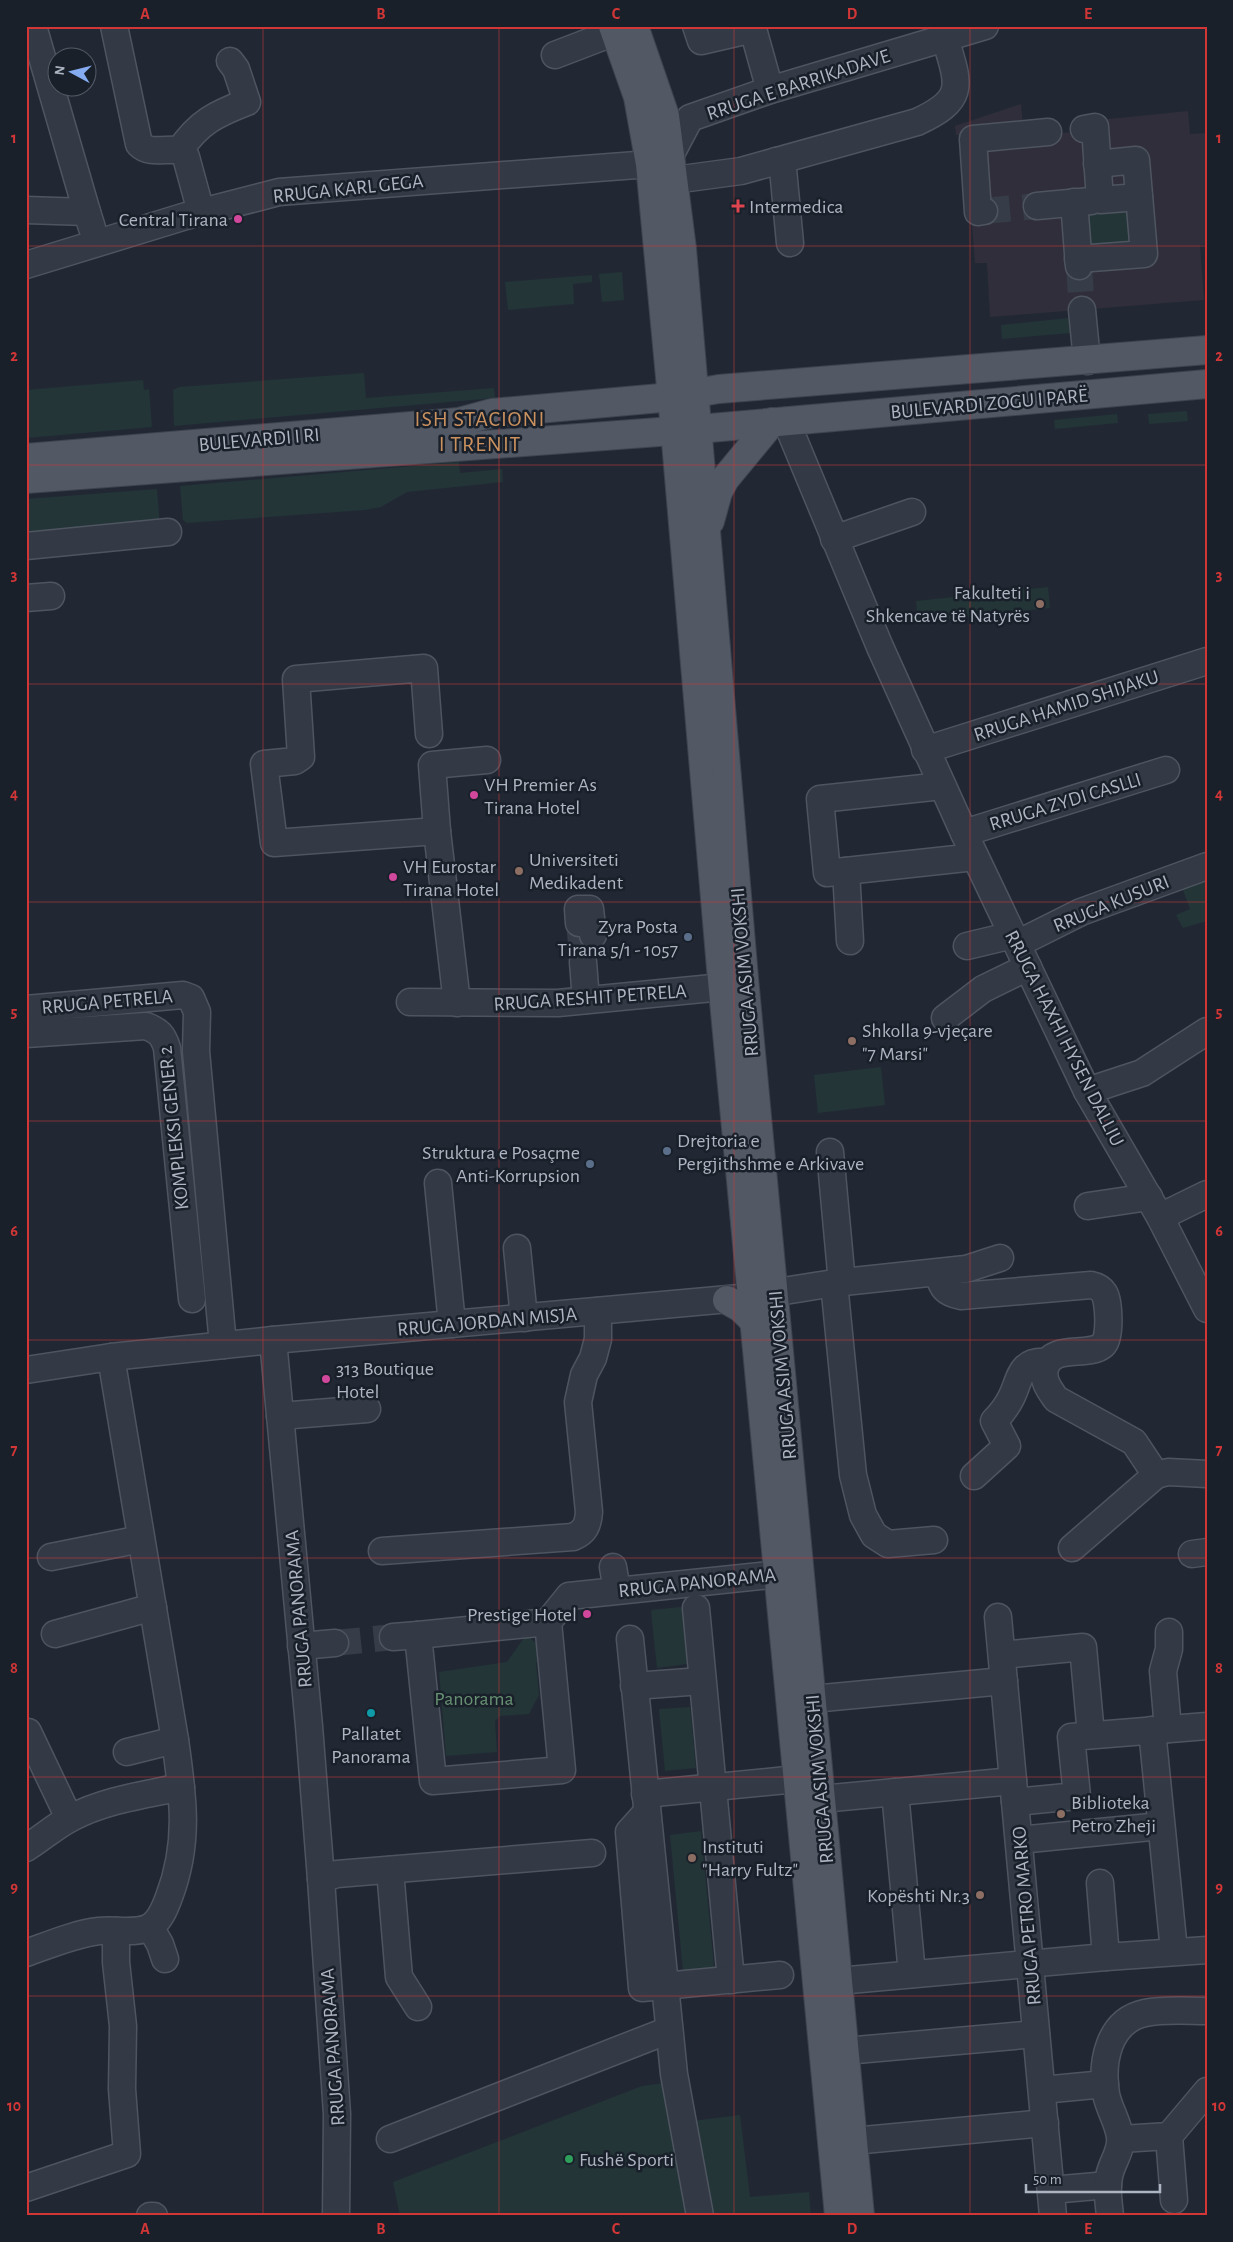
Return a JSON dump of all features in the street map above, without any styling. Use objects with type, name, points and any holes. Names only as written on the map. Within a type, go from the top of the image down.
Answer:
[{"type":"main road","points":[[621,28],[638,97],[665,166],[686,293],[684,396],[695,536]]},
{"type":"main road","points":[[665,166],[661,280],[684,396]]},
{"type":"main road","name":"BULEVARDI ZOGU I PARË","points":[[684,396],[719,389],[1207,350]]},
{"type":"main road","name":"BULEVARDI ZOGU I PARË","points":[[687,430],[1207,384]]},
{"type":"main road","name":"BULEVARDI I RI","points":[[26,458],[459,422],[492,413],[684,396]]},
{"type":"main road","points":[[695,536],[725,480],[779,422]]},
{"type":"main road","name":"BULEVARDI I RI","points":[[26,479],[462,445],[493,445],[687,430]]},
{"type":"main road","name":"RRUGA ASIM VOKSHI","points":[[695,536],[723,987],[752,1303],[788,1573],[812,1699],[860,2216]]},
{"type":"main road","name":"RRUGA ASIM VOKSHI","points":[[695,536],[744,978],[752,1303]]},
{"type":"main road","name":"RRUGA ASIM VOKSHI","points":[[788,1573],[797,1779],[839,2216]]},
{"type":"street","points":[[33,26],[96,244]]},
{"type":"street","points":[[114,26],[139,144],[145,150],[180,150]]},
{"type":"street","points":[[696,26],[702,41],[753,29],[770,90]]},
{"type":"street","name":"RRUGA E BARRIKADAVE","points":[[665,166],[690,118],[770,90],[985,26]]},
{"type":"street","points":[[555,55],[621,28]]},
{"type":"street","points":[[665,166],[741,171],[912,123],[938,112],[950,101],[955,90],[955,76],[945,38]]},
{"type":"street","points":[[180,150],[192,133],[210,118],[247,102],[236,69],[230,61]]},
{"type":"street","points":[[1084,128],[1094,127],[1100,200]]},
{"type":"street","points":[[984,211],[978,212],[973,139],[1048,132]]},
{"type":"street","points":[[180,150],[186,157],[201,212]]},
{"type":"street","points":[[1074,202],[1079,263],[1144,254],[1152,230],[1139,197],[1136,160],[1097,164]]},
{"type":"street","points":[[776,161],[783,169],[790,243]]},
{"type":"street","name":"RRUGA KARL GEGA","points":[[26,265],[201,212],[279,192],[665,166]]},
{"type":"street","points":[[1037,206],[1139,197]]},
{"type":"street","points":[[26,210],[87,212]]},
{"type":"street","points":[[1082,310],[1087,361]]},
{"type":"street","name":"RRUGA HAXHI HYSEN DALLIU","points":[[779,422],[834,539],[925,750],[1087,1091],[1154,1207],[1207,1309]]},
{"type":"street","points":[[834,539],[912,512]]},
{"type":"street","points":[[26,546],[168,532]]},
{"type":"street","name":"RRUGA HAMID SHIJAKU","points":[[925,750],[1207,661]]},
{"type":"street","points":[[429,734],[424,668],[296,679],[301,757],[295,761],[264,764],[274,843],[437,831]]},
{"type":"street","points":[[457,1003],[437,831],[432,765],[487,760]]},
{"type":"street","name":"RRUGA ZYDI CASLLI","points":[[964,833],[1166,770]]},
{"type":"street","points":[[942,786],[820,799],[827,873],[975,857]]},
{"type":"street","name":"RRUGA KUSURI","points":[[1019,949],[1081,912],[1207,866]]},
{"type":"street","points":[[846,870],[850,941]]},
{"type":"street","points":[[967,946],[1019,949]]},
{"type":"street","points":[[945,1018],[983,989],[1019,949]]},
{"type":"street","points":[[589,968],[592,1000]]},
{"type":"street","name":"RRUGA RESHIT PETRELA","points":[[410,1002],[558,1003],[723,987]]},
{"type":"street","name":"RRUGA PETRELA","points":[[26,1009],[187,995],[192,998],[197,1012],[196,1051],[222,1346]]},
{"type":"street","name":"KOMPLEKSI GENER 2","points":[[26,1034],[146,1026],[156,1030],[164,1037],[167,1048],[192,1299]]},
{"type":"street","points":[[1087,1091],[1142,1073],[1207,1031]]},
{"type":"street","points":[[830,1152],[853,1475],[863,1515],[874,1535],[888,1544],[934,1540]]},
{"type":"street","points":[[438,1183],[452,1324]]},
{"type":"street","points":[[1088,1206],[1154,1207],[1207,1194]]},
{"type":"street","points":[[517,1248],[524,1318]]},
{"type":"street","name":"RRUGA JORDAN MISJA","points":[[26,1370],[111,1357],[273,1340],[598,1311],[752,1303],[838,1283],[966,1269],[1000,1258]]},
{"type":"street","points":[[938,1273],[942,1288],[949,1294],[962,1296],[1091,1286],[1103,1291],[1108,1331],[1106,1341],[1098,1348],[1053,1356],[1047,1362],[1044,1376],[1047,1388],[1056,1399],[1134,1442],[1156,1474]]},
{"type":"street","points":[[382,1551],[572,1537],[580,1534],[586,1528],[589,1512],[578,1402],[584,1375],[593,1358],[598,1339],[598,1311]]},
{"type":"street","name":"RRUGA PANORAMA","points":[[273,1340],[321,1879],[337,2114],[336,2216]]},
{"type":"street","points":[[26,1953],[96,1931],[139,1930],[150,1927],[158,1919],[166,1906],[182,1852],[182,1787],[111,1357]]},
{"type":"street","points":[[974,1476],[1007,1446],[985,1422],[1011,1398],[1024,1368],[1031,1362],[1047,1362]]},
{"type":"street","points":[[280,1416],[367,1409]]},
{"type":"street","points":[[1072,1548],[1156,1474],[1168,1472],[1207,1474]]},
{"type":"street","points":[[51,1557],[141,1539]]},
{"type":"street","name":"RRUGA PANORAMA","points":[[548,1622],[569,1596],[615,1578],[788,1573]]},
{"type":"street","points":[[55,1634],[153,1607]]},
{"type":"street","points":[[696,1608],[731,1980]]},
{"type":"street","name":"RRUGA PETRO MARKO","points":[[998,1617],[1053,2216]]},
{"type":"street","points":[[548,1622],[562,1770],[433,1781],[405,1636],[548,1622]]},
{"type":"street","points":[[1168,1632],[1169,1649],[1162,1671],[1160,1730],[1161,1826],[1174,1951]]},
{"type":"street","points":[[630,1639],[646,1803],[629,1832],[642,1988],[780,1976]]},
{"type":"street","points":[[301,1646],[334,1643]]},
{"type":"street","points":[[1002,1655],[1083,1647],[1091,1735]]},
{"type":"street","points":[[812,1699],[1004,1680]]},
{"type":"street","points":[[634,1686],[702,1681]]},
{"type":"street","points":[[821,1798],[896,1792],[1014,1792],[1077,1796],[1071,1736],[1207,1726]]},
{"type":"street","points":[[28,1732],[69,1818]]},
{"type":"street","points":[[127,1752],[175,1740]]},
{"type":"street","points":[[646,1803],[712,1788],[797,1779]]},
{"type":"street","points":[[26,1848],[69,1818],[116,1800],[182,1787]]},
{"type":"street","points":[[896,1792],[912,1974]]},
{"type":"street","points":[[1019,1840],[1161,1826]]},
{"type":"street","points":[[321,1879],[337,1874],[592,1853]]},
{"type":"street","points":[[390,1870],[399,1977],[418,2007]]},
{"type":"street","points":[[1100,1883],[1106,1957]]},
{"type":"street","points":[[150,1927],[160,1944],[165,1959]]},
{"type":"street","points":[[26,2188],[127,2154],[122,2089],[123,2026],[116,1962],[116,1931]]},
{"type":"street","points":[[838,1981],[1030,1963],[1207,1950]]},
{"type":"street","points":[[664,1987],[674,2074],[700,2216]]},
{"type":"street","points":[[1110,2216],[1108,2185],[1111,2169],[1120,2146],[1120,2139],[1118,2124],[1107,2097],[1105,2084],[1104,2065],[1107,2050],[1114,2036],[1126,2021],[1145,2013],[1207,2010]]},
{"type":"street","points":[[390,2139],[669,2030]]},
{"type":"street","points":[[844,2051],[1036,2034]]},
{"type":"street","points":[[1042,2090],[1105,2084]]},
{"type":"street","points":[[1174,2200],[1169,2136],[1207,2091]]},
{"type":"street","points":[[853,2141],[1045,2123]]},
{"type":"street","points":[[1120,2139],[1169,2136]]},
{"type":"street","points":[[1051,2190],[1108,2185]]},
{"type":"shaded area","points":[[1021,104],[1023,128],[1052,134],[1080,131],[1079,122],[1188,111],[1190,134],[1207,133],[1207,244],[1200,245],[1204,300],[990,317],[987,263],[975,263],[965,135],[956,135],[955,126]]},
{"type":"green space","points":[[1131,203],[1140,242],[1091,253],[1087,207]]},
{"type":"green space","points":[[622,272],[624,300],[602,302],[599,274]]},
{"type":"green space","points":[[592,275],[592,282],[573,284],[574,304],[508,310],[505,282]]},
{"type":"green space","points":[[1068,318],[1070,333],[1002,339],[1001,325]]},
{"type":"green space","points":[[364,373],[366,398],[494,388],[495,398],[174,426],[173,390],[179,387]]},
{"type":"green space","points":[[143,380],[144,390],[149,389],[152,427],[26,438],[26,390]]},
{"type":"green space","points":[[1187,411],[1188,421],[1149,424],[1148,414]]},
{"type":"green space","points":[[1117,414],[1118,423],[1055,429],[1054,420]]},
{"type":"green space","points":[[459,462],[460,473],[502,469],[503,482],[407,492],[381,507],[365,510],[187,523],[183,520],[180,486]]},
{"type":"green space","points":[[157,489],[160,527],[26,539],[26,499]]},
{"type":"green space","points":[[1048,587],[1050,608],[918,622],[916,601]]},
{"type":"green space","points":[[1207,872],[1207,921],[1183,928],[1176,915],[1190,909],[1180,882]]},
{"type":"green space","points":[[881,1067],[885,1105],[818,1113],[814,1075]]},
{"type":"green space","points":[[682,1608],[687,1664],[657,1668],[651,1612],[652,1610]]},
{"type":"green space","name":"Panorama","points":[[526,1635],[544,1649],[536,1663],[539,1695],[529,1714],[500,1716],[495,1721],[497,1752],[446,1756],[439,1672],[507,1662]]},
{"type":"green space","points":[[690,1707],[696,1768],[665,1771],[659,1709]]},
{"type":"green space","points":[[701,1831],[714,1967],[683,1971],[670,1835]]},
{"type":"green space","name":"Fushë Sporti","points":[[671,2082],[695,2216],[400,2216],[393,2182],[642,2086]]},
{"type":"green space","name":"Fushë Sporti","points":[[740,2115],[750,2197],[809,2192],[811,2216],[710,2216],[692,2121]]},
{"type":"tunnel","points":[[984,211],[1037,206]]},
{"type":"tunnel","points":[[1079,266],[1082,310]]},
{"type":"tunnel","points":[[579,923],[583,962]]},
{"type":"tunnel","points":[[335,1643],[393,1637]]},
{"type":"place","name":"Intermedica","points":[[738,206]]},
{"type":"place","name":"Central Tirana","points":[[238,219]]},
{"type":"place","name":"Fakulteti i Shkencave të Natyrës","points":[[1040,604]]},
{"type":"place","name":"VH Premier As Tirana Hotel","points":[[474,795]]},
{"type":"place","name":"Universiteti Medikadent","points":[[519,871]]},
{"type":"place","name":"VH Eurostar Tirana Hotel","points":[[393,877]]},
{"type":"place","name":"Zyra Posta Tirana 5/1 - 1057","points":[[688,937]]},
{"type":"place","name":"Shkolla 9-vjeçare \"7 Marsi\"","points":[[852,1041]]},
{"type":"place","name":"Drejtoria e Pergjithshme e Arkivave","points":[[667,1151]]},
{"type":"place","name":"Struktura e Posaçme Anti-Korrupsion","points":[[590,1164]]},
{"type":"place","name":"313 Boutique Hotel","points":[[326,1379]]},
{"type":"place","name":"Prestige Hotel","points":[[587,1614]]},
{"type":"place","name":"Pallatet Panorama","points":[[371,1713]]},
{"type":"place","name":"Biblioteka Petro Zheji","points":[[1061,1814]]},
{"type":"place","name":"Instituti \"Harry Fultz\"","points":[[692,1858]]},
{"type":"place","name":"Kopështi Nr.3","points":[[980,1895]]},
{"type":"place","name":"Fushë Sporti","points":[[569,2159]]},
{"type":"district","name":"ISH STACIONI I TRENIT","points":[[480,430]]}]
